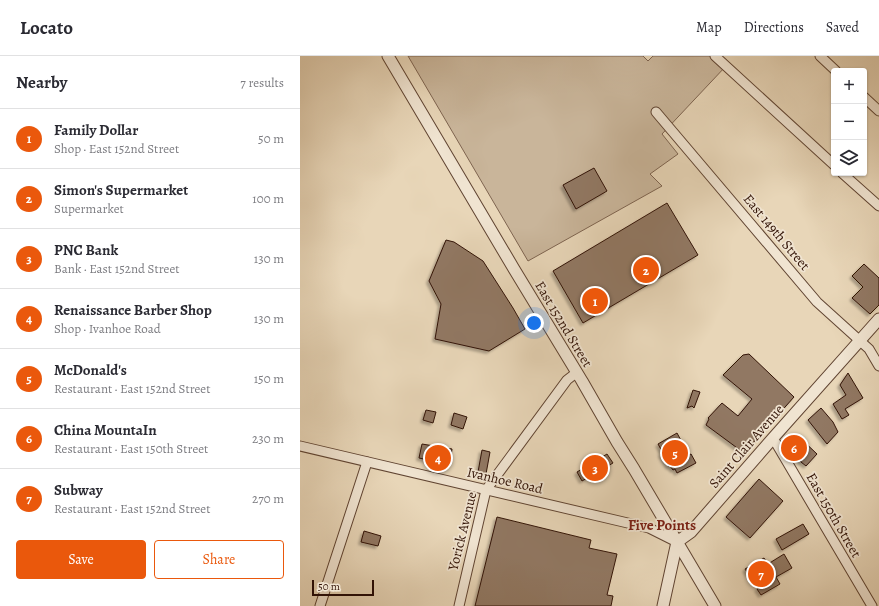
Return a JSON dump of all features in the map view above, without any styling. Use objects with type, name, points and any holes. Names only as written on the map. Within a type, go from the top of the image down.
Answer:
[{"type":"street","name":"East 152nd Street","points":[[388,56],[715,606]]},
{"type":"street","points":[[715,56],[831,162]]},
{"type":"street","points":[[820,56],[833,68]]},
{"type":"street","points":[[867,100],[879,111]]},
{"type":"street","name":"East 149th Street","points":[[656,112],[817,302],[869,350],[879,366]]},
{"type":"street","points":[[845,176],[879,206]]},
{"type":"street","name":"Saint Clair Avenue","points":[[678,542],[691,532],[879,320]]},
{"type":"street","name":"Yorick Avenue","points":[[459,606],[486,490],[567,380],[576,373]]},
{"type":"street","name":"East 150th Street","points":[[773,438],[872,606]]},
{"type":"street","name":"Ivanhoe Road","points":[[300,446],[649,528],[678,542]]},
{"type":"street","points":[[320,606],[368,462]]},
{"type":"street","points":[[663,606],[678,542]]},
{"type":"shaded area","points":[[408,56],[643,56],[648,61],[653,56],[715,56],[726,66],[662,134],[678,154],[650,174],[662,186],[528,261]]},
{"type":"building","points":[[594,168],[607,191],[576,209],[563,185]]},
{"type":"building","points":[[667,203],[698,255],[583,323],[553,271]]},
{"type":"building","points":[[446,240],[454,242],[483,261],[525,329],[489,351],[435,339],[441,304],[429,281]]},
{"type":"building","points":[[864,264],[879,278],[879,305],[870,314],[852,298],[863,287],[852,276]]},
{"type":"building","points":[[749,354],[794,397],[744,453],[706,425],[709,419],[708,418],[722,403],[738,416],[752,399],[723,375],[743,355]]},
{"type":"building","points":[[848,373],[863,398],[845,409],[849,415],[842,419],[833,404],[846,395],[840,385]]},
{"type":"building","points":[[693,390],[700,392],[694,408],[692,406],[687,408]]},
{"type":"building","points":[[821,408],[833,422],[838,432],[827,444],[808,420]]},
{"type":"building","points":[[426,410],[436,412],[433,423],[423,420]]},
{"type":"building","points":[[454,413],[467,417],[463,429],[451,425]]},
{"type":"building","points":[[677,433],[689,455],[691,454],[696,463],[677,473],[675,469],[673,470],[670,466],[669,467],[661,454],[663,453],[658,444]]},
{"type":"building","points":[[798,436],[817,454],[806,466],[801,462],[791,444]]},
{"type":"building","points":[[422,444],[452,449],[450,464],[427,461],[428,460],[419,458]]},
{"type":"building","points":[[482,450],[490,452],[486,474],[478,472]]},
{"type":"building","points":[[607,454],[613,463],[582,481],[577,472]]},
{"type":"building","points":[[759,479],[783,501],[750,538],[726,517]]},
{"type":"building","points":[[497,517],[591,540],[589,548],[617,554],[607,595],[613,596],[611,606],[475,606]]},
{"type":"building","points":[[803,524],[809,534],[782,550],[776,539]]},
{"type":"building","points":[[364,531],[381,536],[378,546],[361,542]]},
{"type":"building","points":[[784,554],[792,568],[776,577],[780,584],[761,595],[757,589],[765,584],[757,571],[749,575],[745,569],[764,558],[768,564]]},
{"type":"place","name":"Simon's Supermarket","points":[[646,270]]},
{"type":"place","name":"Family Dollar","points":[[595,301]]},
{"type":"place","name":"China MountaIn","points":[[794,448]]},
{"type":"place","name":"McDonald's","points":[[675,453]]},
{"type":"place","name":"Renaissance Barber Shop","points":[[438,458]]},
{"type":"place","name":"PNC Bank","points":[[595,468]]},
{"type":"place","name":"Subway","points":[[761,574]]},
{"type":"district","name":"Five Points","points":[[662,525]]}]
